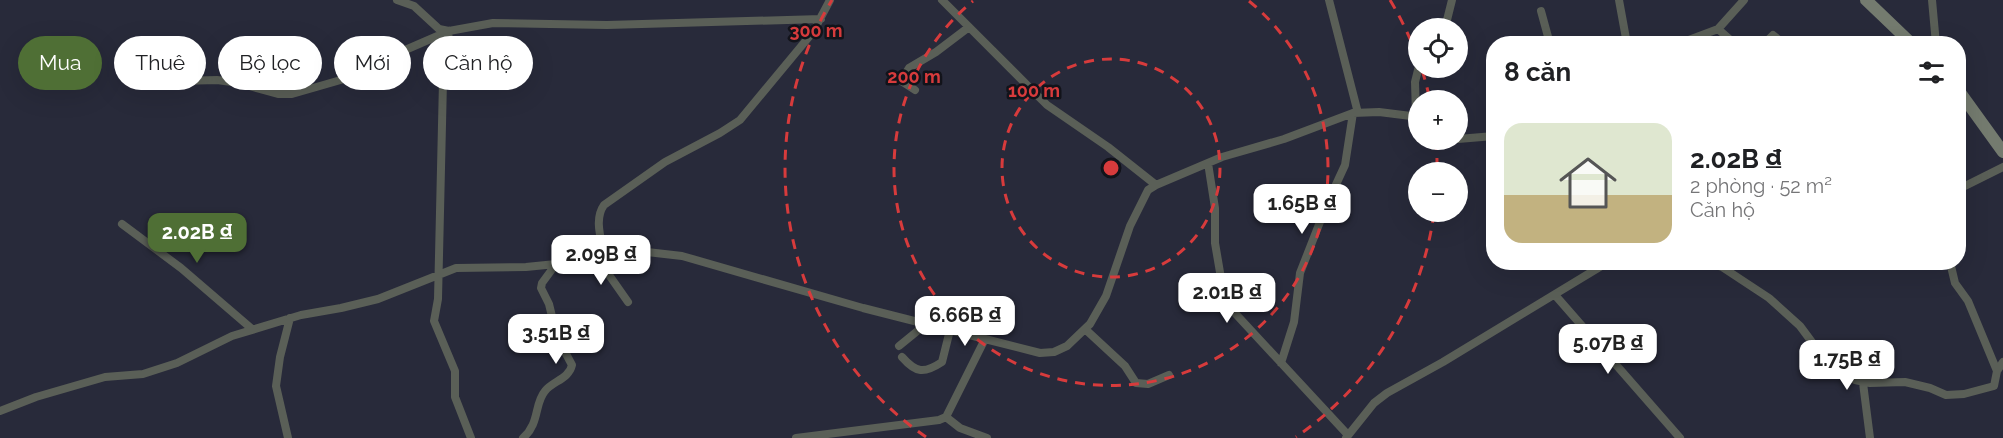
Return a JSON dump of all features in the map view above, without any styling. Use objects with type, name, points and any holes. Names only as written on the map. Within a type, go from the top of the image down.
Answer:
[{"type":"street","points":[[397,0],[407,1],[419,9],[439,29],[449,31]]},
{"type":"street","points":[[628,302],[599,254],[600,210],[665,162],[720,134],[740,120],[813,32],[830,0]]},
{"type":"street","points":[[942,0],[1047,105],[1156,184]]},
{"type":"street","points":[[1281,363],[1294,322],[1302,268],[1314,242],[1326,204],[1345,165],[1355,113],[1329,0]]},
{"type":"street","points":[[1447,18],[1452,0]]},
{"type":"street","points":[[1619,0],[1626,36]]},
{"type":"street","points":[[1699,36],[1718,29],[1744,0]]},
{"type":"street","points":[[1866,0],[1904,36]]},
{"type":"street","points":[[1932,0],[1935,36]]},
{"type":"street","points":[[1541,11],[1548,36]]},
{"type":"street","points":[[206,80],[239,82],[278,94],[292,94],[358,75],[389,57],[449,31],[493,23],[607,25],[821,19]]},
{"type":"street","points":[[915,90],[901,81],[909,68],[936,52],[969,27]]},
{"type":"street","points":[[1718,29],[1726,36]]},
{"type":"street","points":[[449,31],[443,81],[438,299],[434,321],[455,371],[455,398],[471,438]]},
{"type":"street","points":[[1966,101],[2003,152]]},
{"type":"street","points":[[0,411],[36,397],[96,380],[154,371],[252,329],[378,299],[456,268],[514,268],[556,264],[599,254],[647,252],[682,256],[926,324],[1040,353],[1047,352],[1067,346],[1085,329],[1106,296],[1122,244],[1141,201],[1148,190],[1156,184],[1355,113],[1379,112],[1408,115]]},
{"type":"street","points":[[1468,138],[1486,137]]},
{"type":"street","points":[[1208,164],[1215,208],[1215,243],[1222,284],[1233,311],[1347,436],[1374,403],[1387,393],[1443,362],[1595,270]]},
{"type":"street","points":[[1966,186],[2003,167]]},
{"type":"street","points":[[122,224],[182,268],[252,329]]},
{"type":"street","points":[[523,438],[531,431],[544,391],[570,371],[572,365],[558,337],[549,304],[541,288],[542,283],[556,264]]},
{"type":"street","points":[[1727,270],[1764,294],[1800,326],[1828,361],[1845,375],[1863,383],[1899,382],[1930,388],[1946,395],[1964,394],[1994,386],[1997,371],[2003,362]]},
{"type":"street","points":[[1952,270],[1955,283],[1968,302],[1997,371]]},
{"type":"street","points":[[1555,295],[1680,438]]},
{"type":"street","points":[[288,438],[276,386],[280,357],[291,318]]},
{"type":"street","points":[[899,346],[926,324]]},
{"type":"street","points":[[1085,329],[1125,366],[1136,383],[1148,384],[1169,375]]},
{"type":"street","points":[[902,357],[912,368],[920,371],[932,369],[942,362],[950,330]]},
{"type":"street","points":[[796,438],[939,420],[946,417],[985,339]]},
{"type":"street","points":[[1863,383],[1870,438]]},
{"type":"street","points":[[946,417],[960,428],[987,438]]}]
